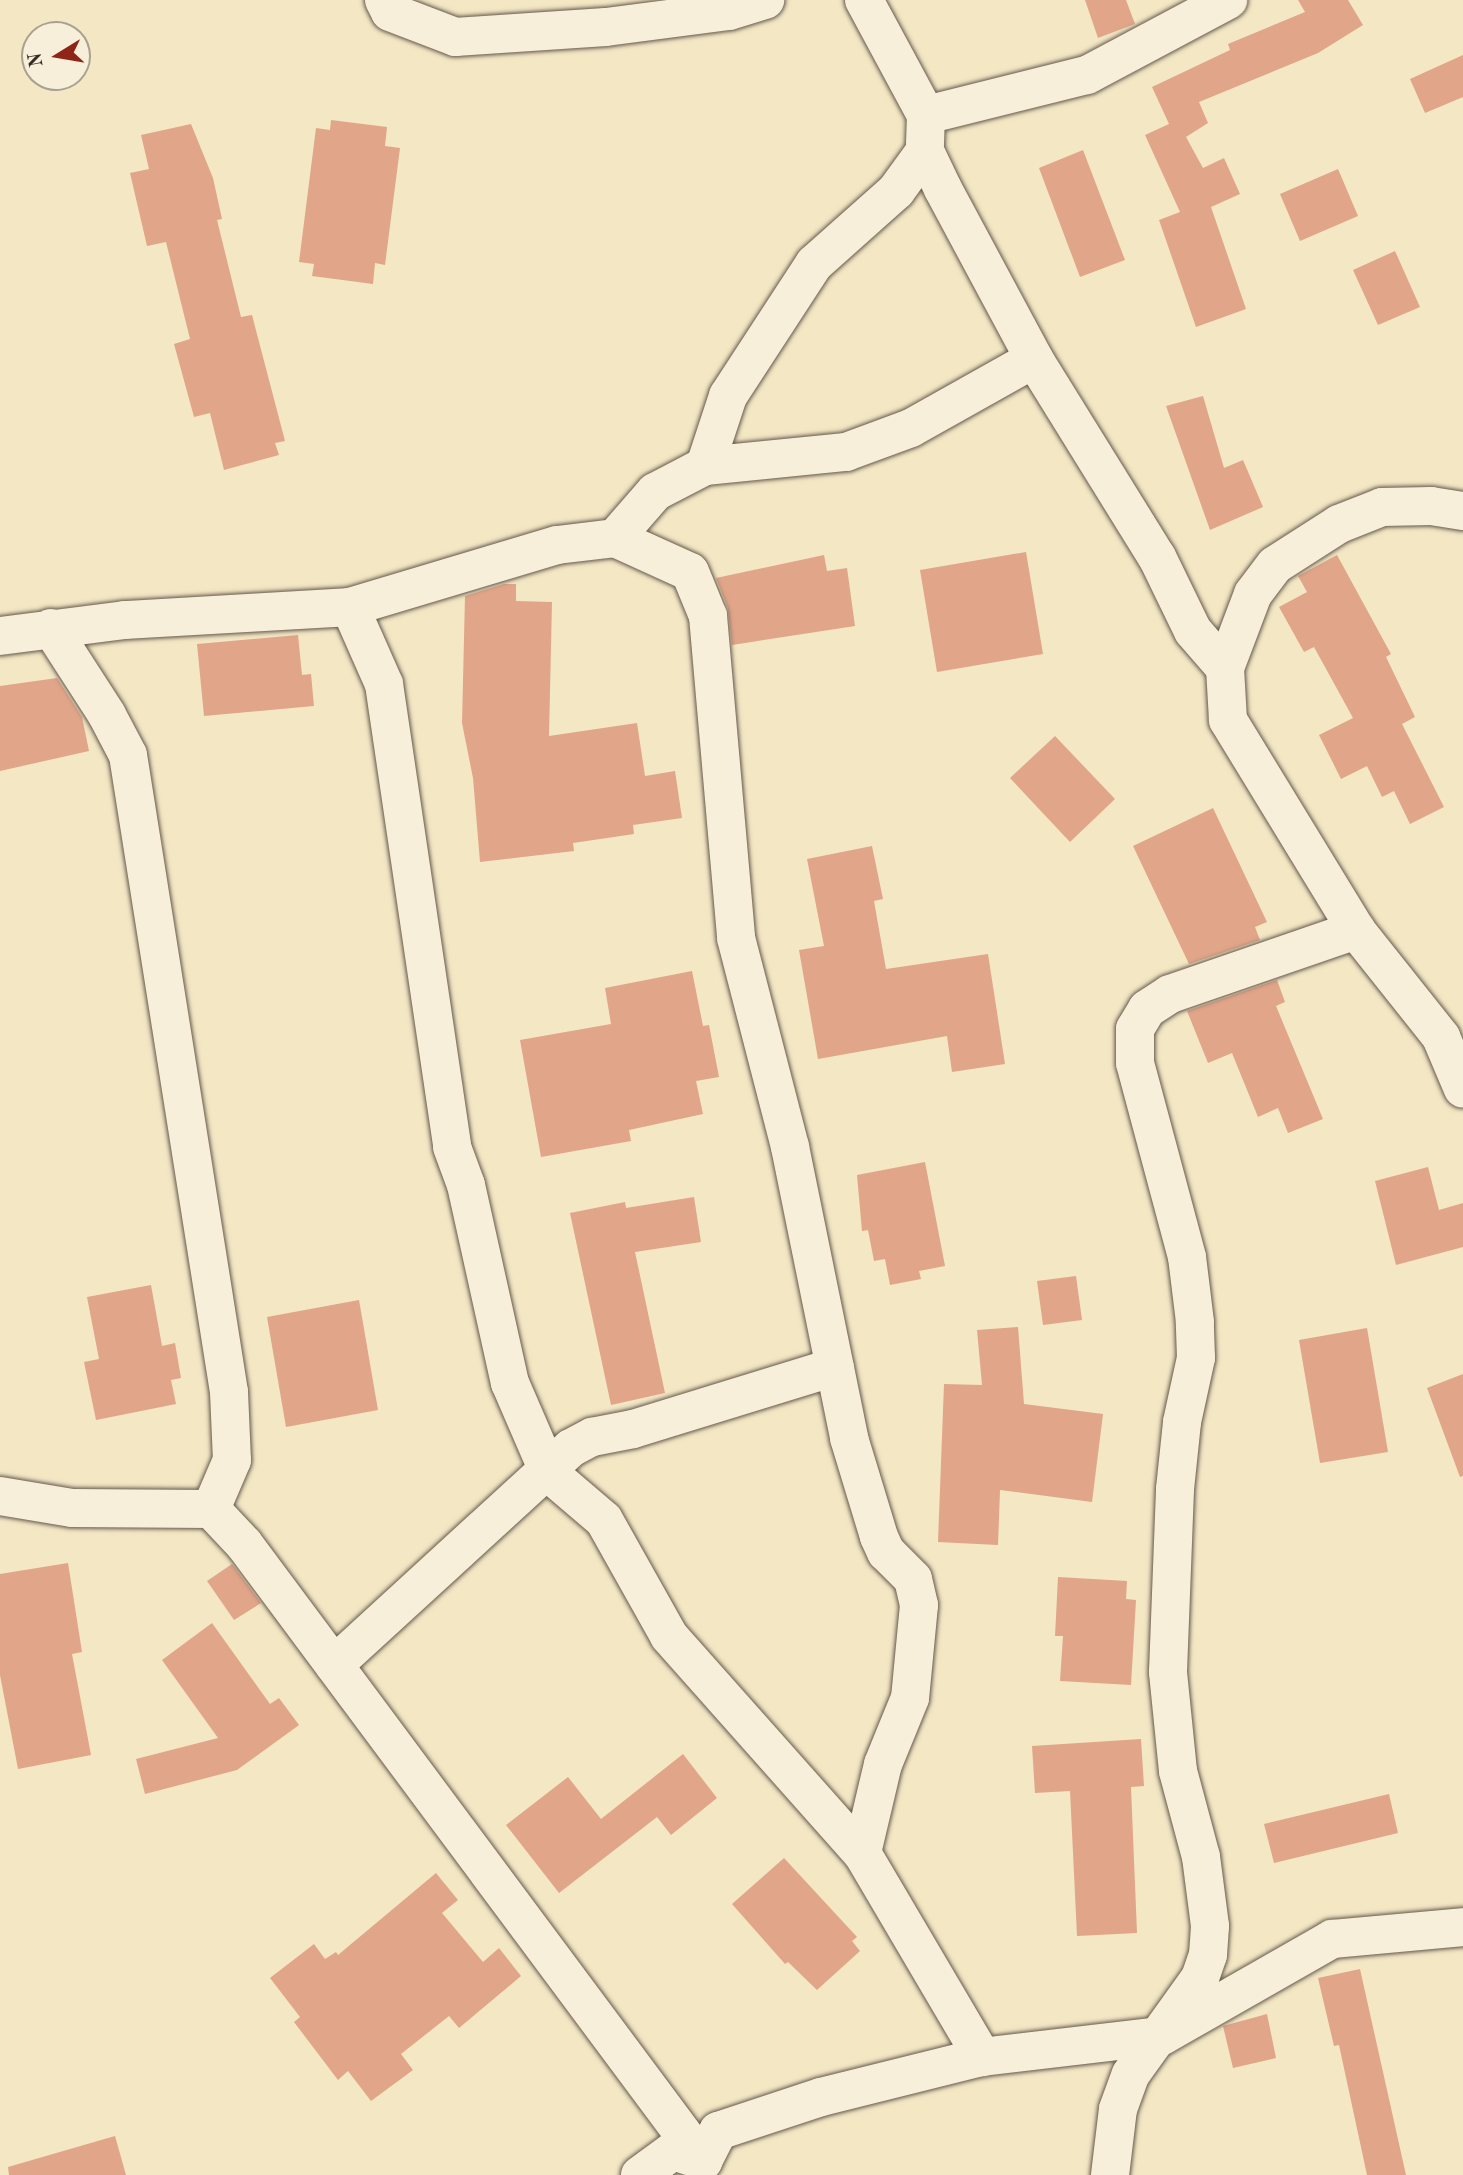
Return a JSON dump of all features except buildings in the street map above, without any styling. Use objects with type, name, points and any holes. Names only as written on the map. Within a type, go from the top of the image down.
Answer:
[{"type":"street","points":[[384,0],[390,12],[455,37],[606,27],[729,11],[765,0]]},
{"type":"street","points":[[864,0],[1034,359],[1157,557],[1193,631],[1224,668]]},
{"type":"street","points":[[705,466],[728,396],[814,264],[896,191],[926,133],[1087,75],[1228,0]]},
{"type":"street","points":[[615,538],[655,492],[705,466],[846,452],[911,428],[1034,359]]},
{"type":"street","points":[[1463,511],[1431,506],[1382,507],[1339,524],[1275,565],[1253,594],[1224,668],[1228,720],[1356,930],[1452,1033],[1463,1089]]},
{"type":"street","points":[[0,636],[51,628],[349,607],[557,545],[615,538],[690,572],[708,616],[736,938],[790,1147],[849,1438],[879,1537],[886,1552],[913,1579],[919,1605],[910,1698],[883,1764],[862,1853]]},
{"type":"street","points":[[349,607],[384,684],[447,1126],[466,1185],[510,1383],[549,1474],[604,1520],[669,1636],[862,1853],[982,2057]]},
{"type":"street","points":[[51,628],[107,715],[128,755],[229,1392],[232,1461],[211,1509]]},
{"type":"street","points":[[1110,2175],[1122,2097],[1131,2074],[1162,2036],[1200,1978],[1208,1955],[1210,1926],[1201,1857],[1178,1771],[1168,1672],[1175,1489],[1182,1422],[1196,1358],[1195,1322],[1187,1257],[1135,1063],[1135,1029],[1147,1009],[1170,994],[1356,930]]},
{"type":"street","points":[[334,1665],[549,1474],[571,1448],[593,1437],[633,1429],[835,1367]]},
{"type":"street","points":[[0,1496],[72,1508],[211,1509],[244,1544],[703,2161]]},
{"type":"street","points":[[703,2161],[718,2131],[821,2097],[982,2057],[1162,2036],[1332,1939],[1463,1927]]},
{"type":"street","points":[[640,2175],[673,2151],[703,2161]]}]
